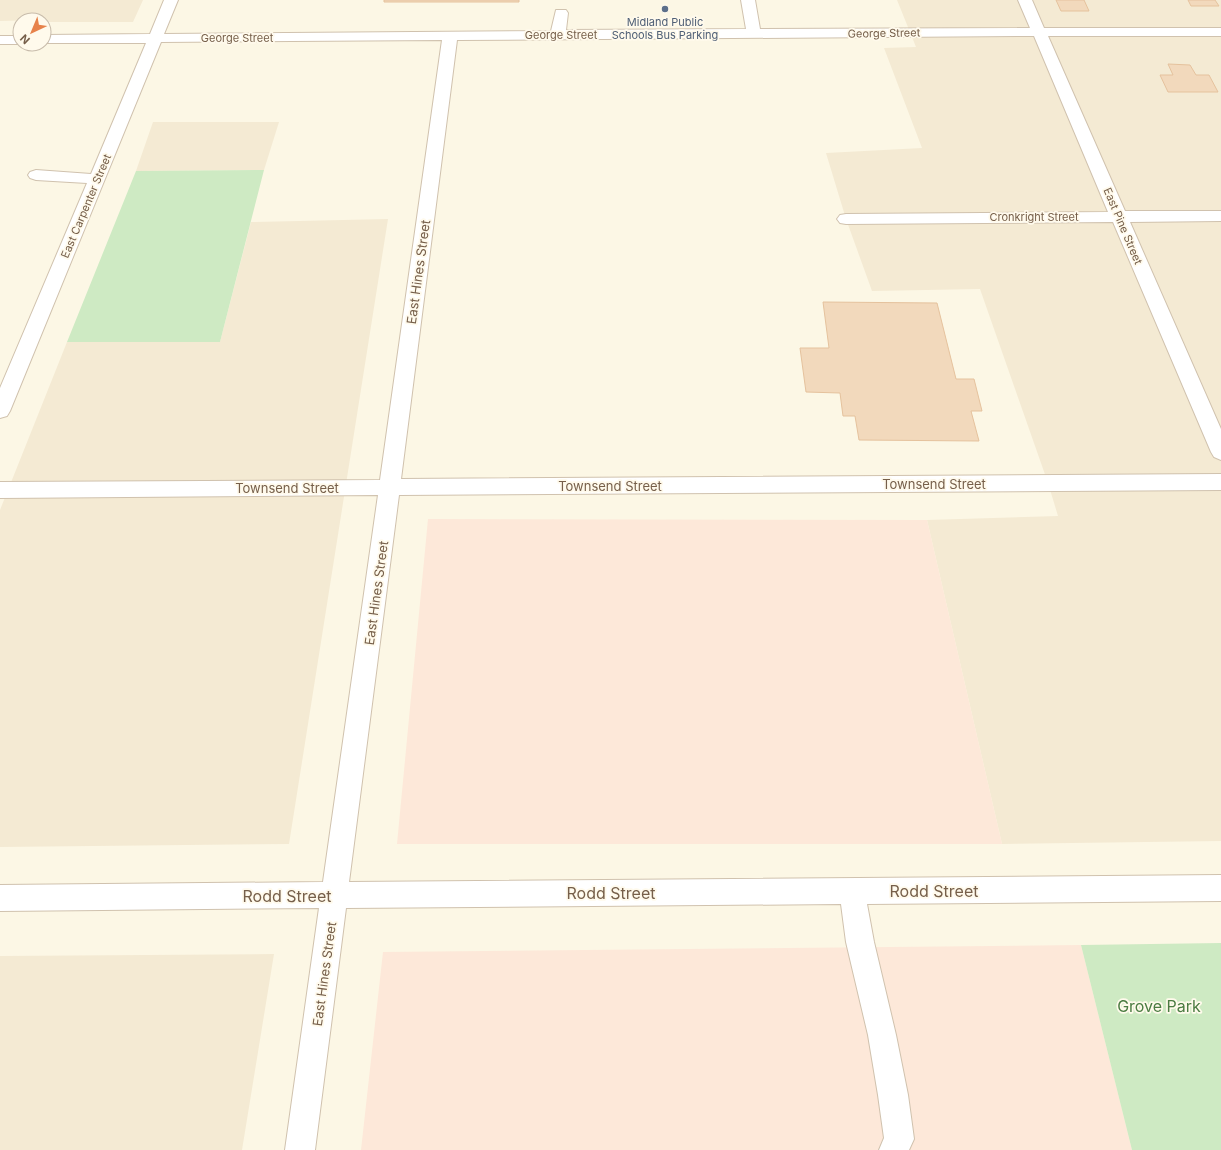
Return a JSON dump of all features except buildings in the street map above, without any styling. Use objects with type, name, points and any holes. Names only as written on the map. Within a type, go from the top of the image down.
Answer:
[{"type":"street","name":"East Carpenter Street","points":[[0,411],[98,179],[171,0]]},
{"type":"street","points":[[748,0],[754,35]]},
{"type":"street","name":"East Pine Street","points":[[1024,0],[1221,452]]},
{"type":"street","points":[[558,35],[561,13]]},
{"type":"street","points":[[717,17],[720,35]]},
{"type":"street","points":[[622,35],[623,18]]},
{"type":"street","points":[[671,18],[672,35]]},
{"type":"street","name":"George Street","points":[[52,40],[558,35],[754,35],[910,32],[1221,32]]},
{"type":"street","name":"East Hines Street","points":[[300,1150],[450,36]]},
{"type":"street","points":[[1,43],[12,41]]},
{"type":"street","points":[[36,175],[98,179]]},
{"type":"street","name":"Cronkright Street","points":[[846,219],[1221,216]]},
{"type":"street","name":"Townsend Street","points":[[0,490],[1221,482]]},
{"type":"street","name":"Rodd Street","points":[[0,898],[1221,888]]},
{"type":"street","points":[[852,891],[860,942],[882,1035],[893,1095],[899,1139],[894,1150]]},
{"type":"shaded area","points":[[0,0],[143,0],[133,22],[52,22],[52,12],[12,12],[12,21],[0,21]]},
{"type":"shaded area","points":[[897,0],[1221,0],[1221,841],[1002,844],[927,520],[1058,516],[1048,483],[980,289],[872,291],[846,219],[826,153],[922,148],[884,48],[916,47]]},
{"type":"shaded area","points":[[153,122],[279,122],[264,170],[136,171]]},
{"type":"shaded area","points":[[388,219],[289,844],[0,847],[0,510],[67,342],[220,342],[251,222]]},
{"type":"shaded area","points":[[428,519],[927,520],[1002,844],[397,844]]},
{"type":"shaded area","points":[[1081,945],[1132,1150],[361,1150],[383,952]]},
{"type":"shaded area","points":[[274,954],[242,1150],[0,1150],[0,956]]},
{"type":"green space","points":[[264,170],[220,342],[67,342],[136,171]]},
{"type":"green space","name":"Grove Park","points":[[1221,943],[1221,1150],[1132,1150],[1081,945]]},
{"type":"place","name":"Midland Public Schools Bus Parking","points":[[665,9]]}]
